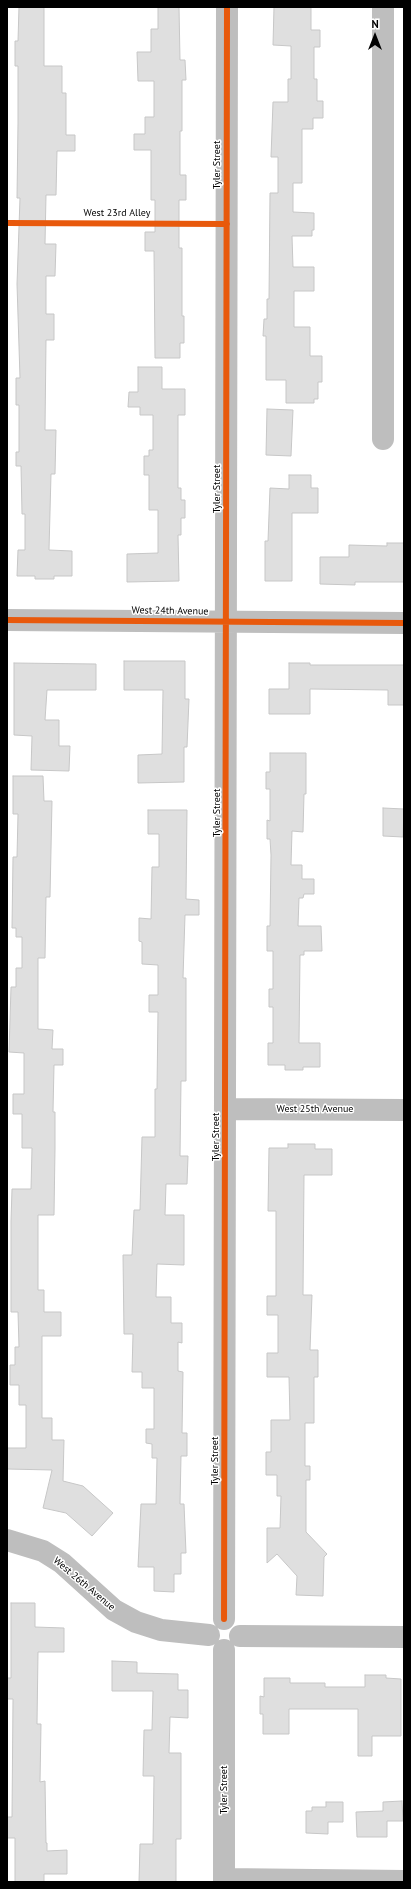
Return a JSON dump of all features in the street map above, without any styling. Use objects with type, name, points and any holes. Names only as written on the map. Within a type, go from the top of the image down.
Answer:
[{"type":"street","name":"Tyler Street","points":[[224,1620],[227,7]]},
{"type":"street","points":[[383,7],[383,439]]},
{"type":"street","name":"West 24th Avenue","points":[[7,620],[404,623]]},
{"type":"street","name":"West 25th Avenue","points":[[226,1108],[404,1110]]},
{"type":"street","name":"West 26th Avenue","points":[[7,1540],[24,1544],[44,1552],[62,1563],[114,1610],[136,1622],[161,1630],[209,1635]]},
{"type":"street","points":[[224,1620],[236,1624],[240,1636],[235,1646],[224,1650],[215,1647],[211,1643],[209,1635],[213,1625],[217,1621],[224,1620]]},
{"type":"street","points":[[240,1636],[404,1637]]},
{"type":"street","name":"Tyler Street","points":[[224,1650],[224,1881]]},
{"type":"street","points":[[224,1881],[404,1881]]},
{"type":"building","points":[[19,7],[44,7],[44,66],[62,66],[62,93],[66,93],[66,135],[75,135],[75,151],[57,151],[56,195],[46,195],[45,244],[56,244],[55,276],[46,276],[46,314],[54,314],[54,340],[46,340],[45,430],[56,430],[55,474],[51,474],[49,550],[72,551],[72,576],[54,576],[54,579],[35,579],[35,576],[17,576],[18,550],[25,550],[25,514],[22,514],[21,466],[16,466],[16,452],[19,452],[19,405],[16,405],[16,378],[20,378],[17,284],[20,198],[17,198],[18,66],[15,66],[15,41],[18,41]]},
{"type":"building","points":[[158,7],[179,7],[180,60],[185,60],[186,80],[182,80],[182,131],[180,131],[180,175],[186,175],[186,200],[179,200],[179,248],[182,248],[182,316],[184,316],[184,343],[180,343],[180,358],[155,358],[154,251],[145,251],[145,232],[155,232],[155,200],[151,200],[151,150],[134,150],[134,134],[145,134],[145,117],[154,117],[154,81],[138,81],[137,52],[151,52],[151,29],[158,29]]},
{"type":"building","points":[[274,7],[311,7],[311,30],[320,30],[320,47],[314,47],[314,79],[317,79],[317,101],[323,101],[323,118],[313,118],[313,129],[302,129],[302,183],[293,183],[293,212],[314,213],[314,230],[312,230],[312,236],[292,236],[293,267],[314,267],[314,291],[294,291],[294,327],[310,327],[310,356],[322,356],[322,382],[318,382],[318,399],[314,399],[314,403],[286,403],[286,380],[266,380],[266,336],[263,336],[264,319],[267,319],[267,299],[269,299],[270,193],[278,193],[278,157],[271,157],[273,102],[288,102],[288,79],[291,79],[291,46],[273,45]]},
{"type":"building","points":[[138,367],[162,367],[162,389],[185,389],[185,415],[178,415],[178,488],[181,488],[181,500],[185,500],[185,518],[181,518],[181,535],[178,535],[179,581],[127,582],[127,554],[158,553],[158,510],[149,510],[149,475],[144,475],[144,456],[149,456],[149,450],[153,450],[153,415],[140,415],[140,407],[128,407],[129,392],[138,392]]},
{"type":"building","points":[[267,409],[293,410],[291,456],[266,455]]},
{"type":"building","points":[[289,475],[311,475],[311,488],[318,488],[318,513],[292,513],[292,581],[265,581],[265,541],[268,541],[270,488],[289,489]]},
{"type":"building","points":[[387,543],[404,543],[404,582],[355,582],[355,585],[320,584],[320,557],[349,557],[349,545],[387,546]]},
{"type":"building","points":[[124,661],[185,661],[185,699],[189,699],[187,747],[184,747],[184,782],[138,783],[138,755],[162,754],[163,690],[124,690]]},
{"type":"building","points":[[14,663],[96,664],[96,690],[47,690],[45,720],[59,720],[59,746],[70,746],[69,771],[31,770],[32,736],[14,735]]},
{"type":"building","points":[[289,663],[310,663],[310,665],[404,665],[404,705],[388,705],[388,690],[310,689],[310,714],[269,714],[269,689],[289,689]]},
{"type":"building","points":[[270,753],[306,753],[306,794],[304,794],[303,832],[292,831],[291,865],[302,865],[302,879],[314,879],[314,894],[304,894],[303,898],[299,898],[298,926],[321,926],[322,951],[304,951],[304,955],[300,955],[299,1043],[320,1043],[320,1067],[303,1067],[303,1070],[285,1070],[285,1065],[268,1065],[268,1043],[273,1043],[273,1007],[269,1007],[269,989],[273,989],[273,951],[267,951],[267,926],[270,926],[271,855],[270,839],[267,839],[267,820],[270,821],[270,789],[266,789],[266,772],[270,772]]},
{"type":"building","points":[[13,776],[43,776],[44,801],[52,801],[50,897],[46,897],[45,958],[38,958],[38,1029],[53,1030],[52,1049],[63,1049],[63,1065],[54,1065],[54,1215],[38,1215],[38,1290],[44,1290],[44,1312],[61,1312],[61,1336],[42,1336],[42,1418],[52,1418],[52,1440],[64,1440],[63,1481],[83,1486],[113,1513],[92,1536],[66,1513],[43,1508],[52,1470],[7,1469],[7,1448],[26,1448],[26,1405],[19,1405],[19,1385],[10,1385],[10,1365],[15,1365],[15,1347],[19,1347],[18,1312],[11,1312],[11,1221],[12,1189],[31,1189],[32,1148],[22,1148],[22,1114],[13,1114],[13,1094],[24,1094],[24,1053],[9,1052],[11,987],[16,987],[16,968],[22,968],[22,937],[16,937],[16,928],[12,928],[13,857],[17,857],[18,814],[13,814]]},
{"type":"building","points":[[383,808],[404,809],[403,837],[383,836]]},
{"type":"building","points":[[148,810],[187,810],[186,899],[199,900],[199,915],[185,915],[183,978],[186,978],[186,1081],[181,1081],[180,1156],[188,1156],[187,1184],[166,1184],[165,1215],[184,1215],[184,1265],[157,1264],[156,1297],[171,1297],[171,1323],[182,1323],[182,1343],[178,1342],[178,1371],[183,1372],[182,1433],[187,1433],[187,1456],[181,1456],[180,1504],[184,1504],[186,1553],[181,1553],[181,1574],[174,1574],[174,1592],[154,1591],[154,1567],[138,1567],[141,1504],[156,1504],[157,1458],[152,1458],[152,1444],[146,1443],[146,1429],[154,1429],[154,1388],[142,1388],[142,1372],[132,1372],[133,1334],[124,1334],[123,1255],[132,1255],[134,1210],[140,1210],[142,1137],[155,1137],[158,1012],[149,1012],[149,995],[158,995],[158,965],[142,964],[142,942],[139,941],[139,918],[151,919],[152,867],[159,867],[159,834],[148,834]]},
{"type":"building","points":[[288,1144],[315,1144],[315,1149],[332,1149],[332,1175],[304,1175],[303,1295],[312,1295],[310,1350],[318,1350],[318,1377],[314,1377],[314,1423],[305,1423],[305,1466],[310,1466],[310,1480],[306,1480],[306,1532],[327,1554],[324,1557],[323,1596],[296,1595],[297,1576],[277,1554],[267,1563],[267,1528],[280,1528],[281,1496],[277,1496],[277,1475],[266,1475],[266,1452],[271,1452],[271,1420],[290,1420],[289,1377],[267,1377],[267,1353],[278,1353],[278,1315],[267,1315],[267,1296],[276,1296],[276,1211],[268,1211],[269,1148],[288,1148]]},
{"type":"building","points":[[11,1603],[35,1603],[35,1627],[64,1628],[64,1652],[38,1652],[37,1724],[41,1724],[40,1782],[45,1781],[47,1851],[67,1850],[67,1874],[44,1874],[44,1882],[15,1882],[15,1838],[7,1838],[7,1817],[12,1817],[13,1699],[7,1699],[7,1678],[11,1678]]},
{"type":"building","points":[[112,1661],[137,1662],[137,1673],[178,1674],[178,1690],[188,1690],[188,1718],[170,1717],[169,1753],[181,1753],[181,1839],[176,1839],[176,1882],[139,1882],[140,1844],[153,1844],[154,1776],[143,1776],[144,1730],[152,1730],[153,1691],[112,1691]]},
{"type":"building","points":[[365,1675],[386,1675],[386,1678],[401,1679],[401,1736],[372,1736],[372,1756],[358,1756],[358,1709],[289,1709],[289,1734],[263,1734],[263,1714],[260,1714],[260,1696],[264,1697],[264,1678],[290,1678],[290,1683],[325,1683],[325,1687],[365,1687]]},
{"type":"building","points":[[402,1801],[403,1821],[387,1821],[387,1837],[357,1837],[356,1812],[383,1811],[383,1802]]},
{"type":"building","points":[[326,1802],[343,1802],[343,1822],[328,1822],[328,1834],[306,1833],[306,1811],[312,1811],[312,1807],[326,1807]]},
{"type":"cycle path","points":[[224,1619],[227,7]]},
{"type":"cycle path","name":"West 23rd Alley","points":[[7,223],[227,224]]},
{"type":"cycle path","points":[[7,620],[404,623]]}]
